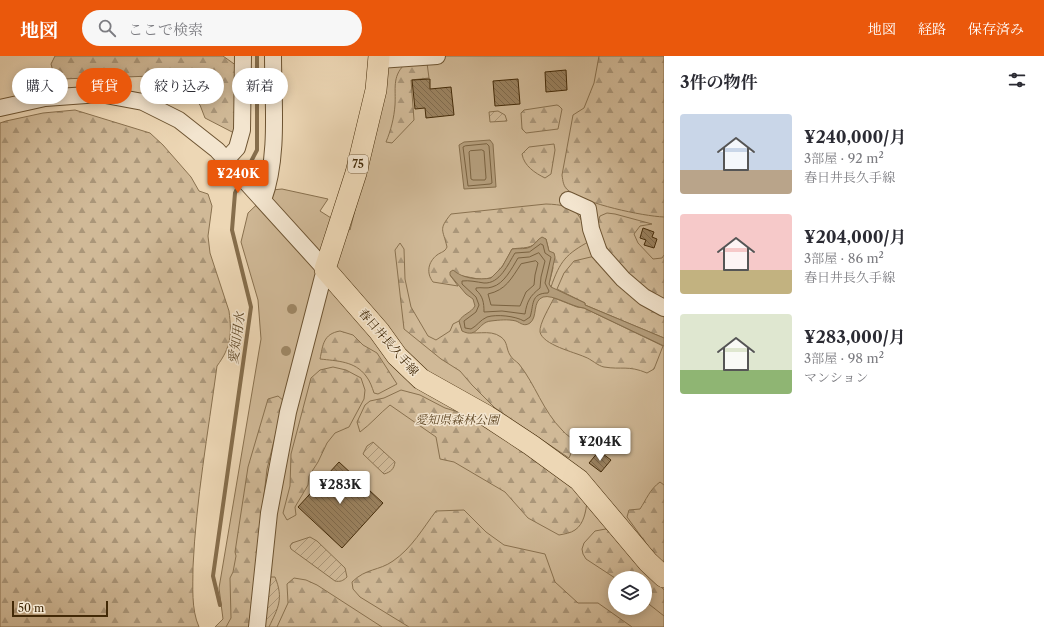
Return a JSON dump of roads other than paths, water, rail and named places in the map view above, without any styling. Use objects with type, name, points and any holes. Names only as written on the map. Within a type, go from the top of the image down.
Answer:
[{"type":"main road","name":"75","points":[[325,269],[356,173],[376,90],[379,58]]},
{"type":"main road","name":"春日井長久手線","points":[[325,269],[379,331],[397,356],[421,379],[487,416],[531,445],[579,480],[648,562],[664,577]]},
{"type":"street","points":[[231,165],[242,130],[243,56]]},
{"type":"street","points":[[262,199],[269,185],[273,152],[273,56]]},
{"type":"street","points":[[379,58],[437,56]]},
{"type":"street","points":[[0,108],[45,98],[100,94],[143,102],[179,120],[217,150],[325,269],[288,412],[269,513],[257,627]]},
{"type":"street","points":[[568,200],[588,209],[591,229],[599,252],[623,279],[644,297],[664,308]]},
{"type":"water","points":[[490,140],[493,144],[496,187],[464,189],[459,145],[464,142]]},
{"type":"water","points":[[542,237],[546,239],[549,251],[554,253],[555,257],[549,284],[551,287],[585,303],[585,305],[664,338],[664,346],[584,308],[552,297],[543,297],[537,302],[534,317],[530,323],[526,325],[513,320],[497,320],[483,324],[475,332],[467,333],[462,331],[459,321],[475,306],[473,299],[466,294],[450,275],[450,272],[453,270],[461,275],[471,278],[491,278],[502,267],[512,249],[530,247]]},
{"type":"waterway","name":"愛知用水","points":[[244,175],[257,150],[257,56]]},
{"type":"waterway","name":"愛知用水","points":[[220,605],[213,576],[251,307],[232,230],[235,193],[241,181]]},
{"type":"park label","name":"愛知県森林公園","points":[[457,419]]}]
